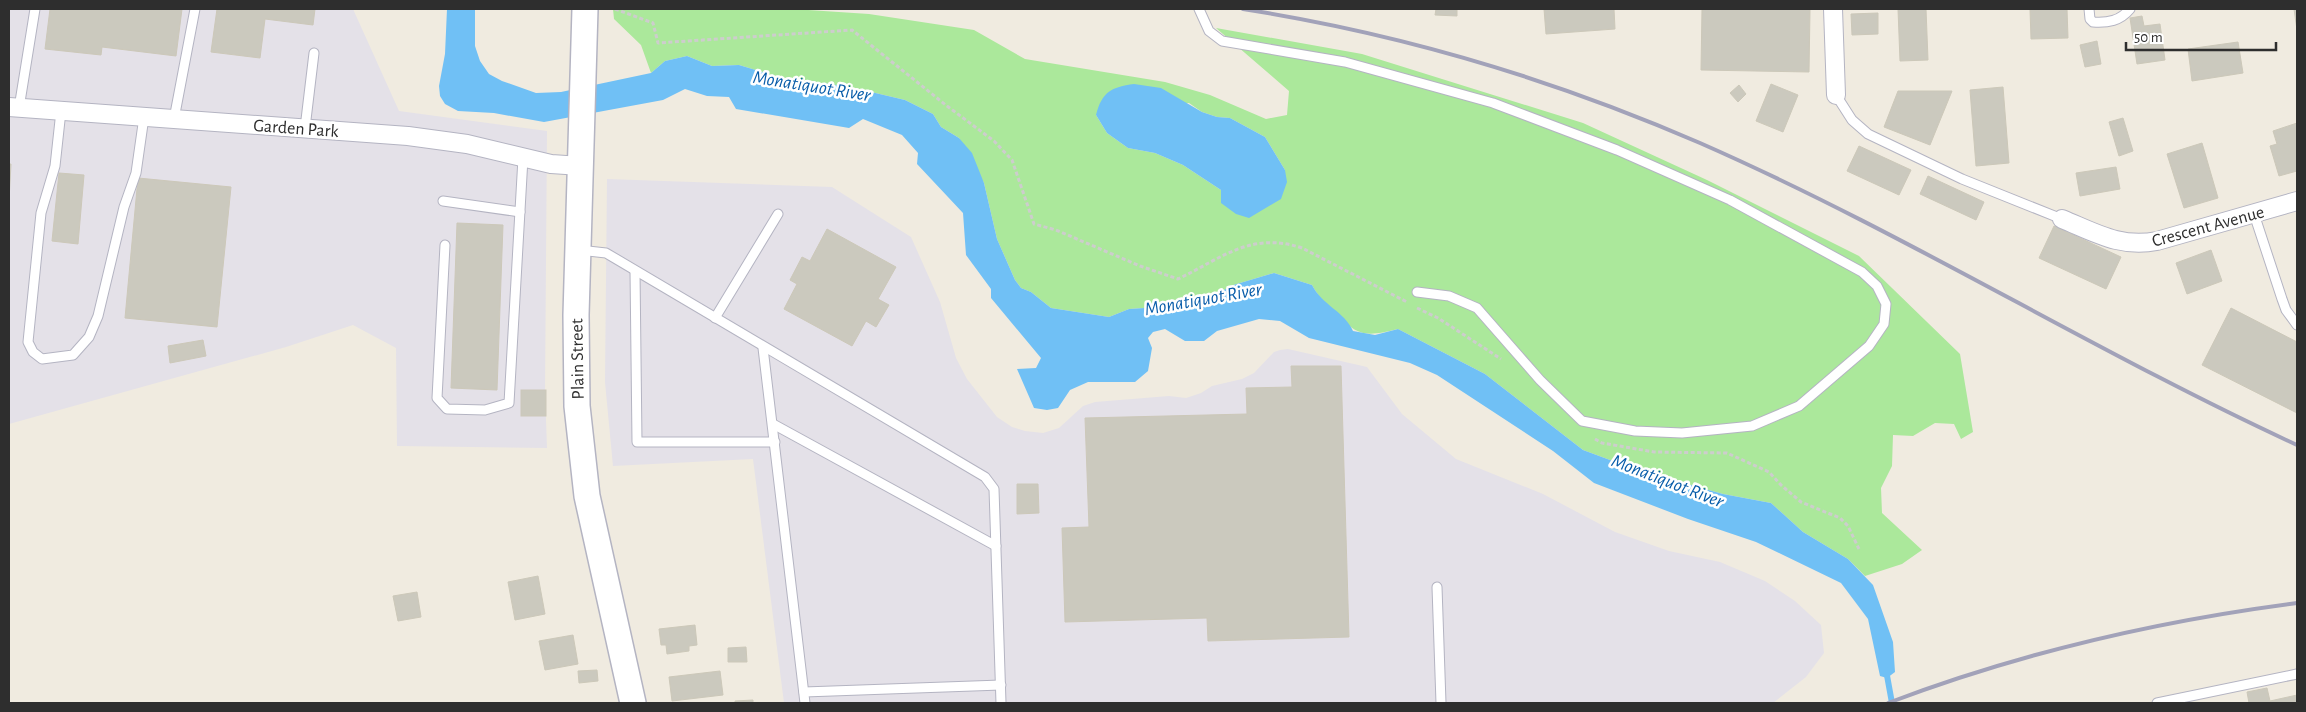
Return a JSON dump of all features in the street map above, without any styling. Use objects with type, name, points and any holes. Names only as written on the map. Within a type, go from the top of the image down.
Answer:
[{"type":"main road","name":"Plain Street","points":[[585,9],[575,346],[577,406],[582,466],[592,524],[633,703]]},
{"type":"street","points":[[1833,9],[1836,95]]},
{"type":"street","name":"Garden Park","points":[[14,107],[429,138],[467,144],[551,164],[581,166]]},
{"type":"street","name":"Crescent Avenue","points":[[2062,219],[2114,241],[2134,244],[2157,241],[2297,201]]},
{"type":"lane","points":[[14,107],[35,9]]},
{"type":"lane","points":[[174,119],[195,9]]},
{"type":"lane","points":[[1199,9],[1209,31],[1222,41],[1328,58],[1422,83],[1493,103],[1617,150],[1730,200],[1862,272],[1877,286],[1886,304],[1884,324],[1869,346],[1799,406],[1752,426],[1682,433],[1635,430],[1582,421],[1540,380],[1477,308],[1449,296],[1417,292]]},
{"type":"lane","points":[[2089,9],[2090,18],[2093,22],[2114,21],[2125,16],[2130,9]]},
{"type":"lane","points":[[305,128],[314,53]]},
{"type":"lane","points":[[1836,95],[1852,120],[1868,134],[1962,179],[2062,219]]},
{"type":"lane","points":[[61,111],[55,166],[41,213],[28,342],[33,352],[42,359],[73,355],[89,337],[98,316],[124,207],[136,173],[144,117]]},
{"type":"lane","points":[[445,245],[437,398],[447,410],[485,410],[509,404],[523,158]]},
{"type":"lane","points":[[443,201],[520,212]]},
{"type":"lane","points":[[715,318],[778,214]]},
{"type":"lane","points":[[2254,214],[2286,310],[2297,325]]},
{"type":"lane","points":[[578,250],[606,253],[763,348],[985,477],[994,489],[1001,703]]},
{"type":"lane","points":[[635,271],[637,442],[775,442]]},
{"type":"lane","points":[[763,348],[805,703]]},
{"type":"lane","points":[[773,424],[996,546]]},
{"type":"lane","points":[[1437,587],[1441,703]]},
{"type":"lane","points":[[2157,703],[2297,674]]},
{"type":"lane","points":[[804,692],[1001,685]]},
{"type":"path","points":[[615,9],[653,23],[658,43],[852,30],[994,141],[1012,160],[1034,224],[1056,230],[1140,266],[1178,279],[1232,251],[1254,243],[1286,242],[1302,248]]},
{"type":"shaded area","points":[[9,9],[353,9],[399,111],[547,131],[545,392],[547,448],[397,446],[396,348],[353,325],[286,347],[9,424]]},
{"type":"shaded area","points":[[607,179],[832,187],[911,237],[940,302],[956,358],[967,379],[997,417],[1012,427],[1025,431],[1043,433],[1059,428],[1083,406],[1095,402],[1169,396],[1186,398],[1201,393],[1212,386],[1242,379],[1254,373],[1274,352],[1280,350],[1288,349],[1367,367],[1402,414],[1456,459],[1543,494],[1615,532],[1669,551],[1720,562],[1765,581],[1795,601],[1821,625],[1824,653],[1806,677],[1773,703],[784,703],[753,459],[613,466],[605,382]]},
{"type":"green space","points":[[613,9],[793,9],[869,14],[974,30],[1025,59],[1165,82],[1210,95],[1266,119],[1287,115],[1289,91],[1216,28],[1362,54],[1583,123],[1707,180],[1859,256],[1960,354],[1973,432],[1961,439],[1954,424],[1935,423],[1913,436],[1893,435],[1892,466],[1881,488],[1882,513],[1922,550],[1902,564],[1865,576],[1848,559],[1803,532],[1771,503],[1723,494],[1637,470],[1583,450],[1485,374],[1398,329],[1368,334],[1354,329],[1332,310],[1318,295],[1312,285],[1274,273],[1230,286],[1201,306],[1188,300],[1159,307],[1129,309],[1109,317],[1051,308],[1031,292],[1021,288],[1015,280],[997,239],[984,183],[959,138],[941,127],[933,114],[905,100],[867,91],[852,91],[844,86],[817,88],[760,82],[766,73],[739,65],[712,66],[687,56],[665,61],[651,73],[641,45],[614,19]],"holes":[[[1189,103],[1202,112],[1217,117],[1230,118],[1265,137],[1285,170],[1221,203],[1221,190],[1183,165],[1155,153],[1128,148],[1107,133],[1096,115]]]},
{"type":"water","points":[[447,9],[475,9],[475,46],[480,61],[489,74],[502,81],[536,93],[561,92],[651,73],[665,61],[687,56],[712,66],[739,65],[766,73],[761,82],[817,88],[822,83],[844,86],[852,91],[867,91],[905,100],[933,114],[941,127],[959,138],[972,153],[984,183],[997,239],[1015,280],[1021,288],[1031,292],[1051,308],[1109,317],[1129,309],[1159,307],[1188,300],[1201,306],[1230,286],[1274,273],[1312,285],[1321,298],[1345,319],[1353,331],[1375,335],[1398,329],[1485,374],[1583,450],[1637,470],[1723,494],[1771,503],[1803,532],[1848,559],[1873,585],[1893,642],[1895,672],[1887,678],[1880,676],[1868,619],[1841,583],[1756,542],[1688,519],[1594,483],[1553,451],[1437,375],[1410,363],[1309,338],[1280,321],[1259,319],[1217,331],[1204,341],[1185,341],[1165,329],[1153,332],[1148,338],[1152,348],[1148,371],[1135,382],[1088,382],[1070,390],[1058,408],[1047,410],[1034,408],[1017,369],[1036,368],[1041,358],[991,298],[991,289],[966,255],[963,213],[917,164],[918,153],[902,135],[863,119],[849,128],[736,109],[729,97],[707,96],[685,89],[663,100],[544,122],[494,113],[458,111],[445,104],[440,96],[439,86],[445,54]]},
{"type":"water","points":[[1134,84],[1161,88],[1202,112],[1217,117],[1230,118],[1265,137],[1285,170],[1287,182],[1281,199],[1249,218],[1236,214],[1221,203],[1221,190],[1183,165],[1155,153],[1128,148],[1107,133],[1096,115],[1101,101],[1113,89]]},
{"type":"building","points":[[50,9],[182,9],[176,56],[102,47],[101,55],[45,49]]},
{"type":"building","points":[[217,9],[315,9],[313,25],[265,19],[260,58],[211,52]]},
{"type":"building","points":[[1436,9],[1457,9],[1457,16],[1435,15]]},
{"type":"building","points":[[1544,9],[1614,9],[1615,29],[1546,34]]},
{"type":"building","points":[[1702,9],[1810,9],[1809,72],[1701,70]]},
{"type":"building","points":[[1898,9],[1926,9],[1928,60],[1900,61]]},
{"type":"building","points":[[2030,9],[2067,9],[2068,38],[2031,39]]},
{"type":"building","points":[[2294,9],[2297,9],[2297,30]]},
{"type":"building","points":[[1878,13],[1878,34],[1852,35],[1851,14]]},
{"type":"building","points":[[2142,16],[2144,26],[2160,24],[2165,60],[2137,64],[2130,18]]},
{"type":"building","points":[[2097,41],[2101,64],[2085,67],[2080,45]]},
{"type":"building","points":[[2238,42],[2243,73],[2192,81],[2188,49]]},
{"type":"building","points":[[1771,84],[1798,95],[1783,132],[1756,121]]},
{"type":"building","points":[[1739,85],[1746,94],[1738,102],[1730,93]]},
{"type":"building","points":[[2003,87],[2009,163],[1976,166],[1970,90]]},
{"type":"building","points":[[1898,91],[1952,91],[1930,145],[1884,127]]},
{"type":"building","points":[[2123,118],[2133,151],[2119,156],[2109,122]]},
{"type":"building","points":[[2297,123],[2297,171],[2279,176],[2270,146],[2277,144],[2273,131]]},
{"type":"building","points":[[2202,143],[2218,198],[2184,208],[2167,154]]},
{"type":"building","points":[[1859,146],[1911,170],[1899,195],[1847,171]]},
{"type":"building","points":[[9,164],[11,164],[9,200]]},
{"type":"building","points":[[2116,167],[2120,189],[2080,196],[2076,173]]},
{"type":"building","points":[[59,173],[84,175],[78,244],[52,241]]},
{"type":"building","points":[[1928,176],[1984,202],[1976,220],[1920,194]]},
{"type":"building","points":[[138,178],[231,187],[217,327],[125,318]]},
{"type":"building","points":[[457,223],[503,225],[497,390],[451,388]]},
{"type":"building","points":[[2054,226],[2121,257],[2106,289],[2039,258]]},
{"type":"building","points":[[827,229],[896,267],[878,299],[889,305],[876,327],[866,321],[852,346],[784,309],[797,284],[790,280],[802,257],[810,261]]},
{"type":"building","points":[[2211,250],[2222,281],[2187,294],[2176,263]]},
{"type":"building","points":[[2231,308],[2297,342],[2297,413],[2202,365]]},
{"type":"building","points":[[203,340],[206,356],[170,363],[168,346]]},
{"type":"building","points":[[1291,366],[1341,366],[1349,637],[1208,641],[1207,618],[1065,622],[1062,528],[1089,527],[1085,418],[1247,414],[1246,388],[1292,387]]},
{"type":"building","points":[[521,390],[546,390],[546,416],[521,416]]},
{"type":"building","points":[[1017,484],[1038,484],[1039,513],[1017,514]]},
{"type":"building","points":[[538,576],[545,614],[515,620],[508,582]]},
{"type":"building","points":[[417,592],[421,617],[398,621],[393,596]]},
{"type":"building","points":[[695,625],[697,645],[689,646],[689,651],[667,654],[666,645],[661,645],[659,629]]},
{"type":"building","points":[[573,635],[578,664],[545,670],[539,641]]},
{"type":"building","points":[[746,647],[747,662],[728,662],[728,648]]},
{"type":"building","points":[[597,670],[598,681],[579,683],[578,671]]},
{"type":"building","points":[[720,671],[723,695],[672,701],[669,677]]},
{"type":"building","points":[[2267,688],[2270,701],[2297,695],[2297,703],[2249,703],[2247,692]]},
{"type":"building","points":[[753,700],[753,703],[735,703],[735,701]]},
{"type":"waterway","name":"Monatiquot River","points":[[1886,670],[1892,703]]},
{"type":"railway","points":[[1243,9],[1361,31],[1476,61],[1533,79],[1645,120],[1776,178],[1851,215],[2147,371],[2297,445]]},
{"type":"railway","points":[[1888,703],[1988,669],[2090,641],[2193,619],[2297,603]]}]
